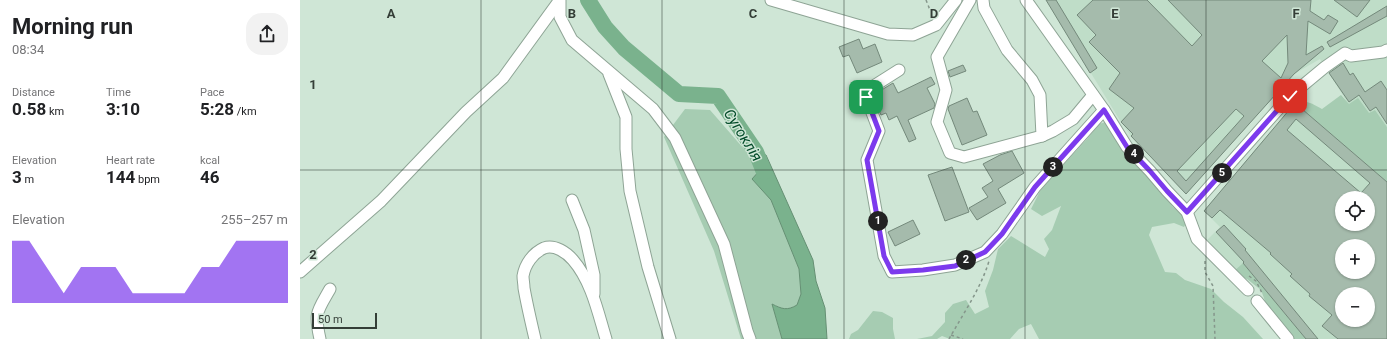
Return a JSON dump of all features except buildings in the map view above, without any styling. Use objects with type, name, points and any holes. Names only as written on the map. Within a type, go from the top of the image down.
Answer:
[{"type":"street","points":[[771,0],[888,34],[913,35],[936,25],[956,0]]},
{"type":"street","points":[[970,0],[937,57],[946,90],[938,122],[950,153],[964,157],[1042,136],[1073,119],[1093,95]]},
{"type":"street","points":[[983,0],[984,8],[1007,50],[1032,80],[1040,95],[1042,136]]},
{"type":"street","points":[[1026,0],[1104,110],[1127,147],[1187,212],[1197,239],[1248,290]]},
{"type":"street","points":[[560,1],[560,16],[572,40],[653,109],[675,138],[724,244],[750,339]]},
{"type":"street","points":[[300,272],[380,201],[466,112],[503,78],[560,1]]},
{"type":"street","points":[[1187,212],[1290,96],[1325,67],[1345,53],[1351,56],[1383,52],[1387,50]]},
{"type":"street","points":[[899,70],[869,89],[866,97],[879,131],[867,160],[884,256],[892,272],[955,266],[985,252],[1002,234],[1035,187],[1104,110]]},
{"type":"street","points":[[608,71],[626,117],[626,149],[630,191],[648,267],[670,339]]},
{"type":"street","points":[[572,200],[584,230],[594,275],[594,299]]},
{"type":"street","points":[[535,339],[526,301],[523,277],[527,263],[535,253],[545,248],[558,248],[573,260],[585,277],[594,299],[606,339]]},
{"type":"street","points":[[320,339],[316,323],[317,312],[330,289]]},
{"type":"street","points":[[1257,301],[1287,338]]},
{"type":"path","points":[[926,0],[936,25]]},
{"type":"path","points":[[949,339],[986,270],[989,261],[985,252]]},
{"type":"path","points":[[1205,261],[1205,272],[1213,286],[1215,339]]},
{"type":"path","points":[[951,335],[963,339]]},
{"type":"shaded area","points":[[1046,0],[1387,0],[1387,127],[1375,110],[1369,114],[1349,105],[1320,59],[1294,74],[1186,194],[1131,136]]},
{"type":"shaded area","points":[[1341,95],[1349,104],[1358,98],[1369,113],[1375,110],[1387,127],[1387,182],[1295,103],[1306,102],[1322,109]]},
{"type":"shaded area","points":[[1295,103],[1387,182],[1387,339],[1306,339],[1243,263],[1234,271],[1207,240],[1220,227],[1204,211]]},
{"type":"shaded area","points":[[685,109],[710,110],[751,157],[760,170],[752,179],[771,199],[799,269],[801,294],[797,305],[784,309],[772,304],[782,339],[741,339],[714,251],[664,137]]},
{"type":"shaded area","points":[[1106,122],[1173,207],[1183,215],[1186,223],[1184,227],[1174,223],[1152,227],[1149,235],[1165,272],[1176,273],[1185,280],[1211,289],[1224,302],[1243,317],[1263,339],[1039,339],[1031,324],[1019,329],[1010,339],[950,339],[942,336],[937,339],[917,339],[932,336],[945,322],[945,313],[953,304],[966,300],[975,314],[989,307],[985,291],[993,270],[998,249],[1011,236],[1045,257],[1049,249],[1044,239],[1052,230],[1061,206],[1042,216],[1031,209],[1041,189],[1099,124]]},
{"type":"shaded area","points":[[756,152],[766,155],[813,260],[816,281],[825,308],[827,339],[782,339],[772,304],[784,309],[797,305],[801,294],[799,269],[771,200],[752,179],[760,170],[751,157]]},
{"type":"shaded area","points":[[1243,263],[1306,339],[1293,339],[1265,301],[1261,290],[1234,271]]},
{"type":"shaded area","points":[[873,311],[882,312],[893,318],[895,339],[849,339],[851,334],[858,330]]},
{"type":"waterway","name":"Сугоклія","points":[[588,0],[605,27],[624,48],[679,94],[718,96],[756,152],[764,172]]},
{"type":"route","points":[[866,97],[879,131],[867,160],[884,256],[892,272],[955,266],[985,252],[1002,234],[1035,187],[1104,110],[1127,147],[1187,212],[1290,96]]}]
